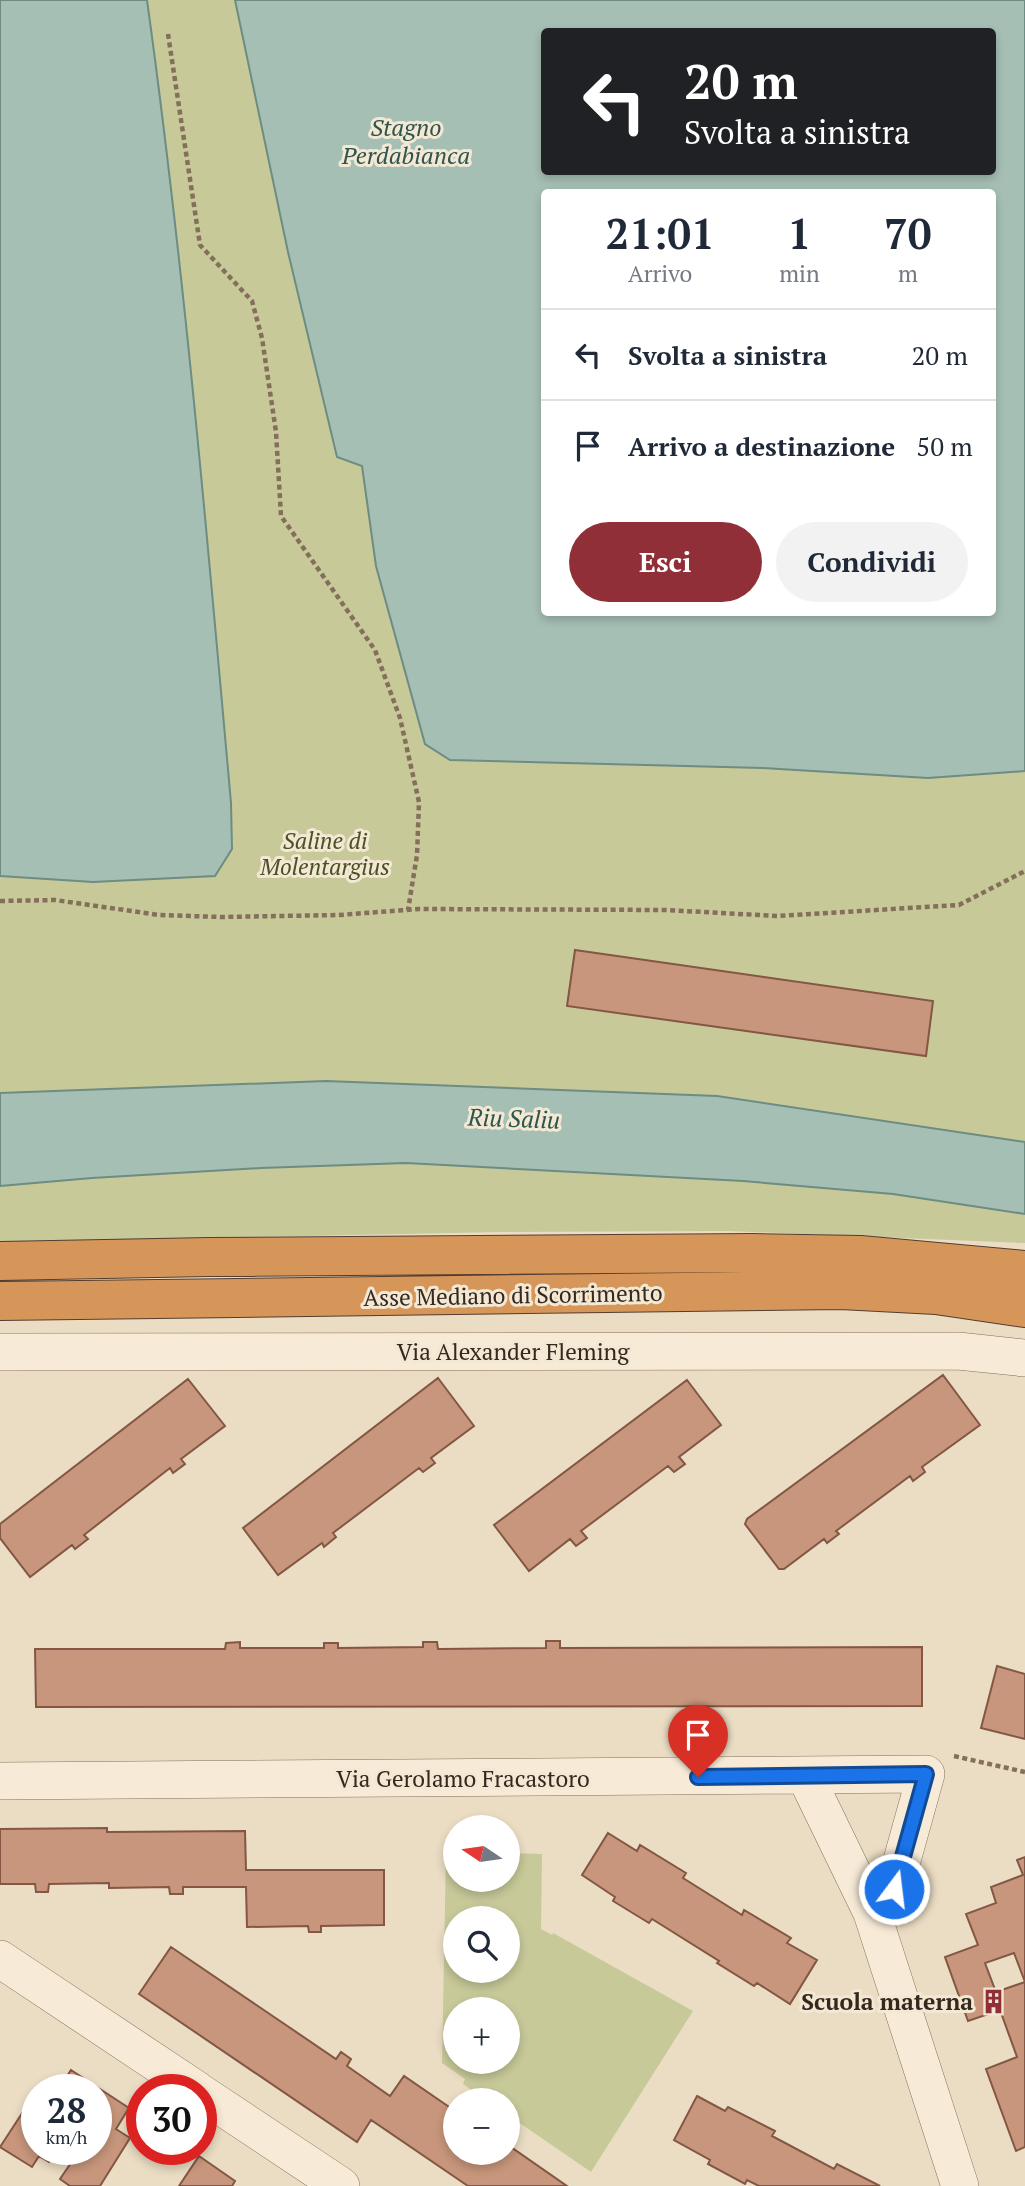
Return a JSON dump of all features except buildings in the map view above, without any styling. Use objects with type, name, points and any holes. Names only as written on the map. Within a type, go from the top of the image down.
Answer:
[{"type":"highway","name":"Asse Mediano di Scorrimento","points":[[0,1261],[752,1253],[860,1255],[1025,1270]]},
{"type":"highway","name":"Asse Mediano di Scorrimento","points":[[0,1301],[841,1290],[936,1295],[1025,1308]]},
{"type":"street","name":"Via Alexander Fleming","points":[[0,1352],[958,1351],[1025,1358]]},
{"type":"street","name":"Via Gerolamo Fracastoro","points":[[0,1781],[926,1774]]},
{"type":"street","points":[[872,1913],[894,1889],[926,1774]]},
{"type":"street","points":[[806,1777],[872,1913],[960,2186]]},
{"type":"street","points":[[0,1958],[173,2074]]},
{"type":"street","points":[[217,2104],[341,2186]]},
{"type":"path","points":[[168,34],[200,244],[252,301],[262,338],[276,432],[281,516],[375,650],[400,718],[419,802],[416,855],[408,910]]},
{"type":"path","points":[[0,901],[55,900],[159,915],[221,917],[339,915],[408,910],[666,909],[777,916],[959,905],[1025,871]]},
{"type":"path","points":[[926,1774],[947,1754],[1025,1772]]},
{"type":"green space","name":"Saline di Molentargius","points":[[0,0],[1025,0],[1025,1205],[740,1174],[638,1174],[893,1194],[1025,1214],[1025,1243],[728,1231],[502,1232],[0,1242]]},
{"type":"green space","points":[[520,1853],[542,1854],[541,1929],[552,1935],[553,1933],[693,2011],[591,2172],[520,2123],[520,2088],[469,2088],[463,2084],[465,2079],[458,2074],[520,2074],[520,1997],[443,1997],[444,1983],[520,1983],[520,1906],[445,1906],[445,1892],[520,1892]]},
{"type":"water","points":[[0,0],[147,0],[184,301],[231,803],[232,849],[215,876],[93,882],[0,876]]},
{"type":"water","name":"Stagno Perdabianca","points":[[235,0],[1025,0],[1025,771],[928,778],[763,768],[450,760],[425,744],[376,566],[362,466],[337,457],[288,252]]},
{"type":"water","name":"Riu Saliu","points":[[326,1081],[717,1096],[1025,1142],[1025,1214],[893,1194],[743,1181],[406,1163],[261,1168],[0,1186],[0,1093]]},
{"type":"place","name":"Scuola materna","points":[[993,2001]]},
{"type":"route","points":[[698,1777],[926,1774],[894,1889]]}]
